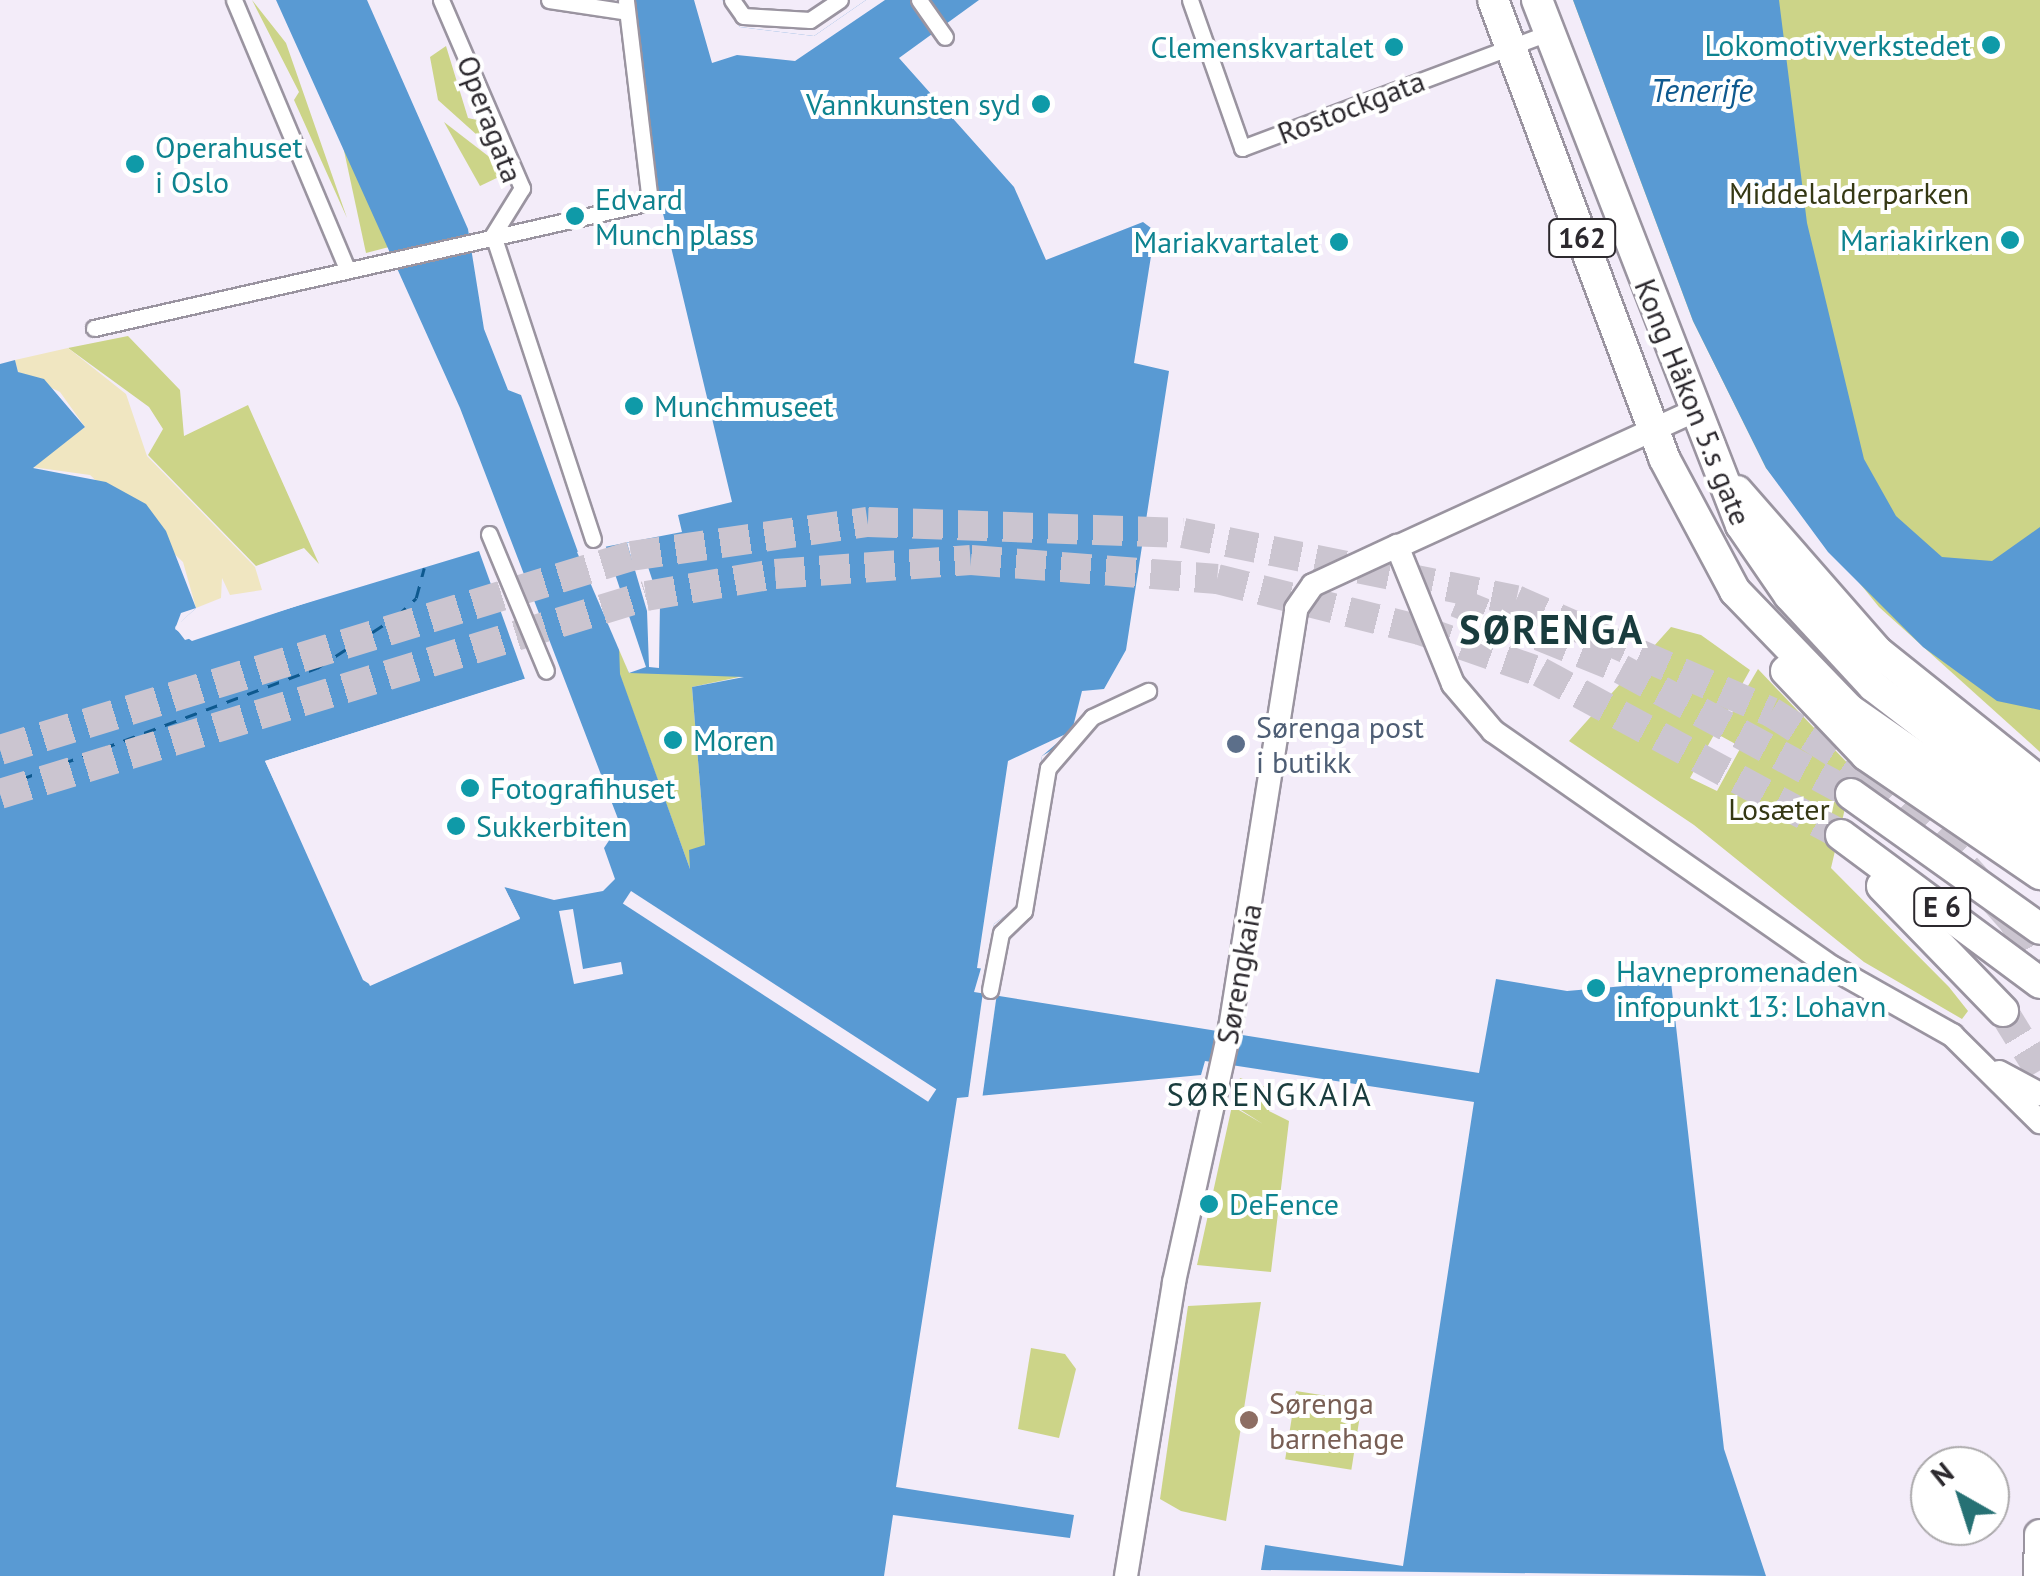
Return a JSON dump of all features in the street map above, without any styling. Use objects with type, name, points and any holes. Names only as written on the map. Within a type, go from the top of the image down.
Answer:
[{"type":"highway","name":"Kong Håkon 5.s gate","points":[[1493,0],[1654,429],[1701,536],[1752,616],[1880,734],[2040,842]]},
{"type":"highway","name":"Kong Håkon 5.s gate","points":[[1537,0],[1692,412],[1756,550],[1848,662],[1920,728],[2040,814]]},
{"type":"highway","name":"162","points":[[1714,464],[1878,652],[2040,782]]},
{"type":"highway","name":"162","points":[[1752,616],[1836,730],[2040,874]]},
{"type":"highway","name":"E 6","points":[[1851,794],[2040,929]]},
{"type":"highway","name":"E 6","points":[[2003,1011],[1916,914],[1838,843],[2040,983]]},
{"type":"highway","points":[[2039,1576],[2040,1536]]},
{"type":"street","points":[[234,0],[347,269]]},
{"type":"street","name":"Operagata","points":[[441,0],[522,188],[493,236]]},
{"type":"street","points":[[94,328],[650,202],[626,6],[549,0]]},
{"type":"street","points":[[732,0],[743,16],[810,20],[845,3]]},
{"type":"street","points":[[918,0],[945,36]]},
{"type":"street","name":"Rostockgata","points":[[1190,0],[1242,148],[1550,32]]},
{"type":"street","points":[[493,236],[593,538]]},
{"type":"street","name":"Sørengkaia","points":[[1126,1576],[1174,1282],[1230,1028],[1300,599],[1396,547],[1692,412]]},
{"type":"street","points":[[488,534],[546,672]]},
{"type":"street","points":[[1396,547],[1453,684],[1493,731],[1986,1065],[2040,1094]]},
{"type":"street","points":[[990,990],[1001,933],[1024,910],[1048,768],[1092,717],[1148,692]]},
{"type":"street","points":[[1986,1065],[2040,1122]]},
{"type":"green space","points":[[252,0],[286,43],[347,218],[294,100],[299,92]]},
{"type":"green space","name":"Middelalderparken","points":[[1573,0],[2040,0],[2040,752],[1879,607],[1766,468],[1693,321]]},
{"type":"green space","points":[[446,46],[468,118],[486,122],[496,152],[438,100],[430,57]]},
{"type":"green space","points":[[444,122],[505,169],[505,174],[480,186]]},
{"type":"green space","points":[[343,146],[389,247],[366,253]]},
{"type":"green space","points":[[128,336],[180,390],[184,436],[248,405],[319,564],[304,548],[256,566],[148,455],[163,429],[149,407],[68,348]]},
{"type":"green space","name":"Losæter","points":[[1671,627],[1701,635],[1750,670],[1690,778],[1717,791],[1741,747],[1719,735],[1758,669],[1854,770],[1831,868],[1949,987],[1968,1011],[1962,1019],[1864,962],[1694,825],[1569,741]]},
{"type":"green space","points":[[619,644],[646,668],[744,676],[692,687],[705,845],[690,869],[619,673]]},
{"type":"green space","points":[[1240,1078],[1274,1090],[1269,1111],[1289,1121],[1271,1272],[1197,1265],[1232,1106],[1263,1124],[1233,1105]]},
{"type":"green space","points":[[1261,1302],[1226,1521],[1181,1511],[1160,1499],[1188,1306]]},
{"type":"green space","points":[[1031,1348],[1065,1354],[1076,1369],[1059,1438],[1018,1429]]},
{"type":"green space","points":[[1296,1391],[1362,1401],[1351,1470],[1285,1459]]},
{"type":"sand","points":[[68,348],[126,394],[147,456],[255,567],[262,590],[230,595],[222,578],[221,598],[196,608],[183,562],[90,475],[32,467],[85,427],[60,392],[18,372],[15,360]]},
{"type":"water","points":[[276,0],[367,0],[468,229],[484,329],[508,390],[521,395],[578,552],[682,532],[678,515],[732,502],[649,155],[630,0],[722,0],[740,27],[814,36],[866,0],[979,0],[899,58],[1014,187],[1046,260],[1143,222],[1155,231],[1134,363],[1169,371],[1126,650],[1104,689],[1082,691],[1070,739],[1042,756],[1018,906],[994,924],[974,992],[1479,1073],[1496,979],[1567,991],[1671,982],[1724,1449],[1766,1576],[1261,1570],[1265,1545],[1403,1566],[1474,1102],[1205,1061],[1201,1075],[957,1098],[896,1487],[1074,1515],[1070,1538],[893,1515],[884,1576],[0,1576],[0,364],[15,360],[18,372],[44,379],[85,427],[33,468],[106,482],[146,504],[166,531],[196,608],[175,627],[185,640],[479,551],[525,679],[265,761],[363,980],[371,985],[520,918],[504,887],[554,900],[603,891],[615,879],[604,848],[620,824],[460,408]],"holes":[[[619,645],[629,673],[744,677],[692,687],[705,845],[689,850],[690,869],[620,674]]]},
{"type":"water","name":"Tenerife","points":[[1573,0],[1779,0],[1807,223],[1864,459],[1896,516],[1942,557],[1992,561],[2040,527],[2040,710],[1997,701],[1923,647],[1828,552],[1766,468],[1693,321]]},
{"type":"pier","points":[[694,0],[722,0],[740,27],[814,36],[866,0],[885,0],[795,61],[737,55],[712,63]]},
{"type":"pier","points":[[639,540],[660,603],[659,668],[649,667],[647,611],[627,543]]},
{"type":"pier","points":[[604,541],[646,667],[629,673],[577,552]]},
{"type":"pier","points":[[477,546],[192,641],[175,629],[181,613],[196,608],[181,622],[187,636]]},
{"type":"pier","points":[[530,677],[527,683],[272,764],[371,980],[514,917],[502,882],[520,919],[370,986],[265,761]]},
{"type":"pier","points":[[1070,732],[1042,756],[1018,906],[994,924],[985,969],[977,968],[1008,761]]},
{"type":"pier","points":[[631,891],[936,1089],[928,1102],[623,904]]},
{"type":"pier","points":[[573,909],[583,969],[621,962],[623,974],[574,984],[559,911]]},
{"type":"pier","points":[[983,992],[997,994],[982,1101],[968,1099]]},
{"type":"ferry route","points":[[0,787],[317,668],[397,616],[416,598],[424,568]]},
{"type":"tunnel","points":[[0,750],[631,556],[868,522],[1183,533],[1516,600],[1771,712],[1870,775],[1936,834],[2014,922],[2040,969]]},
{"type":"tunnel","points":[[0,794],[646,596],[775,574],[971,560],[1217,579],[1420,630],[1540,672],[1841,835]]},
{"type":"tunnel","points":[[1456,602],[1621,669],[1851,794]]},
{"type":"tunnel","points":[[2003,1011],[2040,1071]]},
{"type":"place","name":"Lokomotivverkstedet","points":[[1991,45]]},
{"type":"place","name":"Clemenskvartalet","points":[[1394,47]]},
{"type":"place","name":"Vannkunsten syd","points":[[1041,104]]},
{"type":"place","name":"Operahuset i Oslo","points":[[135,164]]},
{"type":"place","name":"Edvard Munch plass","points":[[575,216]]},
{"type":"place","name":"Mariakirken","points":[[2010,240]]},
{"type":"place","name":"Mariakvartalet","points":[[1339,242]]},
{"type":"place","name":"Munchmuseet","points":[[634,406]]},
{"type":"place","name":"Moren","points":[[673,740]]},
{"type":"place","name":"Sørenga post i butikk","points":[[1236,744]]},
{"type":"place","name":"Fotografihuset","points":[[470,788]]},
{"type":"place","name":"Sukkerbiten","points":[[456,826]]},
{"type":"place","name":"Havnepromenaden infopunkt 13: Lohavn","points":[[1596,988]]},
{"type":"place","name":"DeFence","points":[[1209,1204]]},
{"type":"place","name":"Sørenga barnehage","points":[[1249,1420]]},
{"type":"district","name":"SØRENGA","points":[[1552,629]]},
{"type":"district","name":"SØRENGKAIA","points":[[1270,1094]]}]
